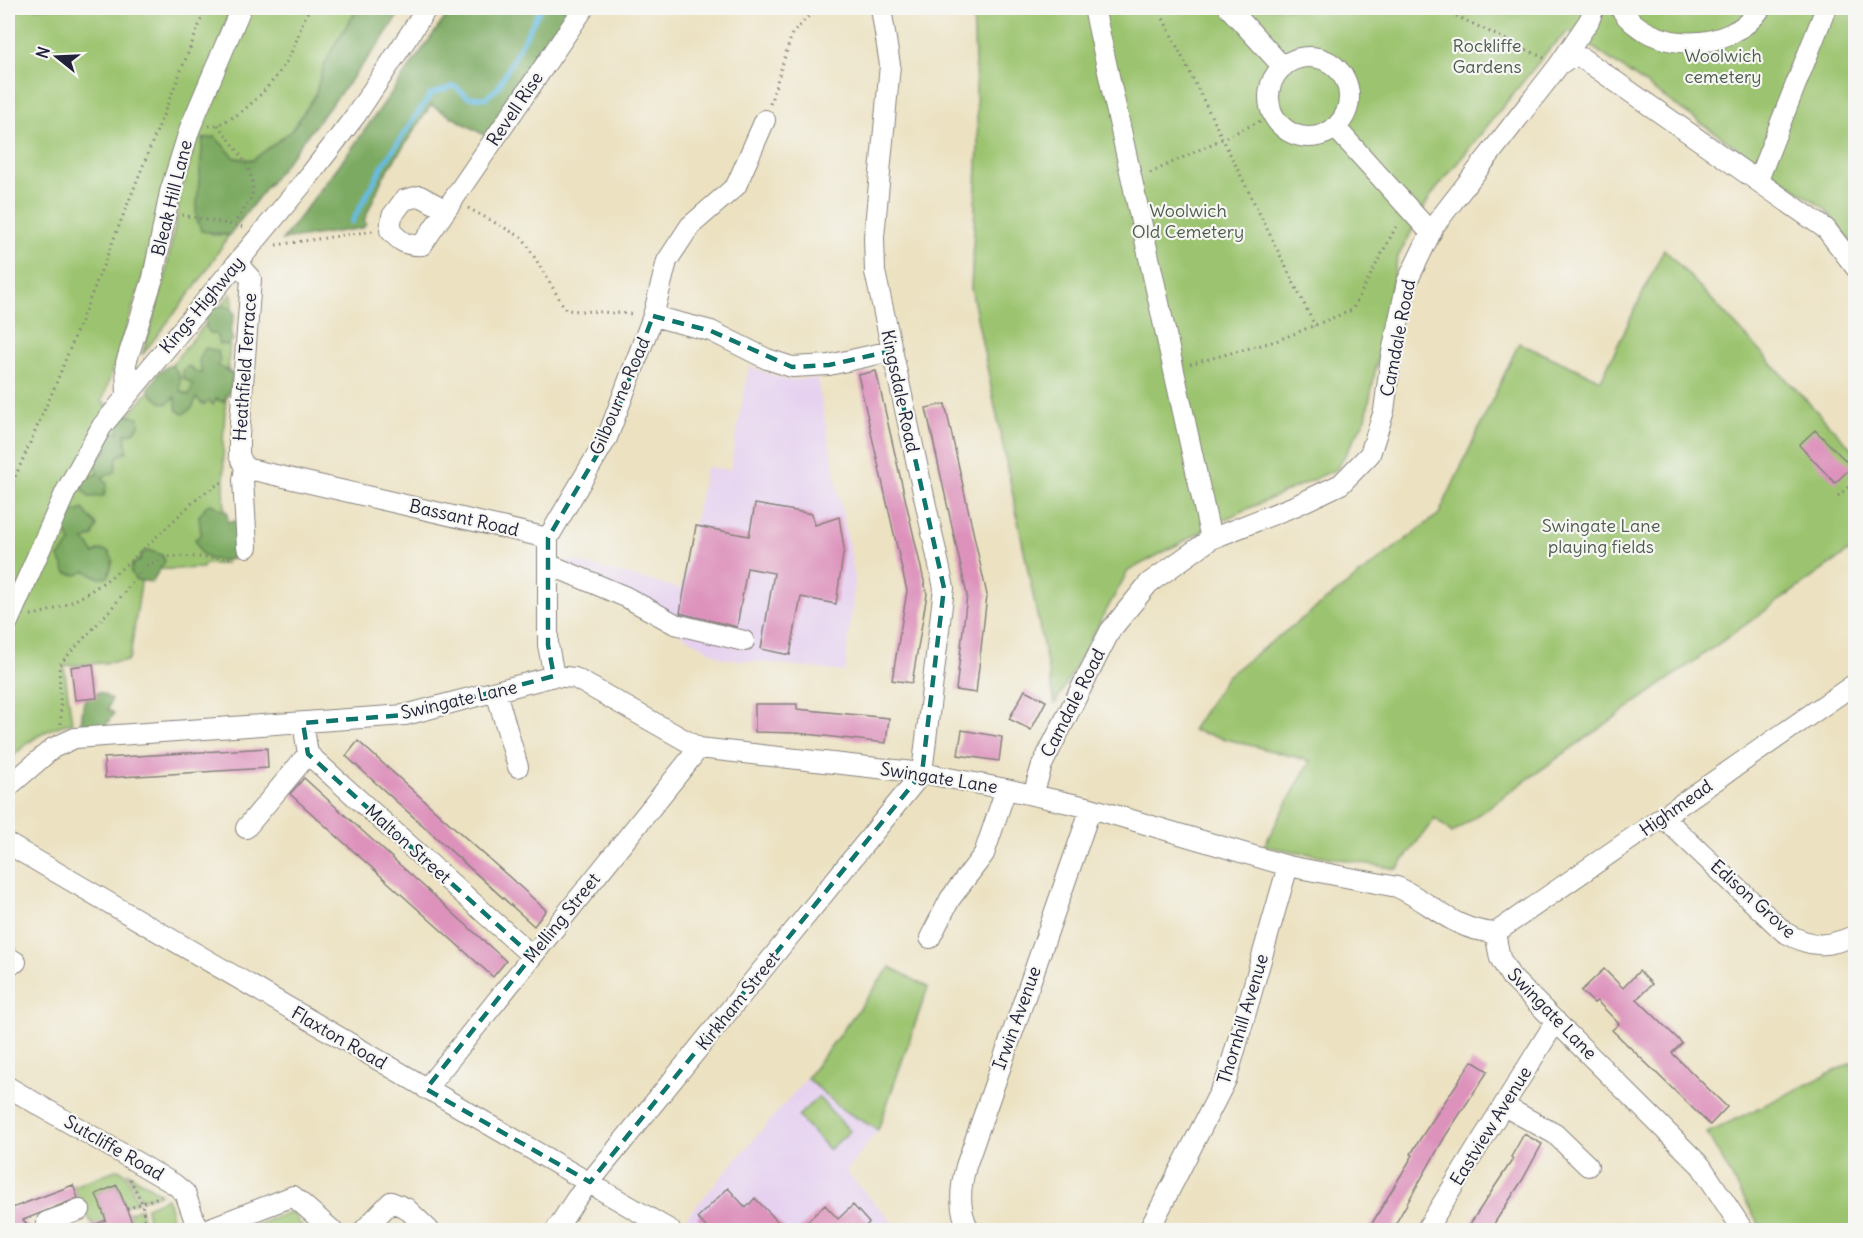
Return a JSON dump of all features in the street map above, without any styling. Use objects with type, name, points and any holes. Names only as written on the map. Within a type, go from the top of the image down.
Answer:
[{"type":"street","name":"Bleak Hill Lane","points":[[127,396],[126,363],[153,278],[166,212],[190,128],[241,8]]},
{"type":"street","name":"Kings Highway","points":[[16,618],[82,459],[102,426],[237,263],[265,241],[309,177],[356,115],[427,8]]},
{"type":"street","name":"Revell Rise","points":[[390,230],[397,240],[408,246],[422,245],[584,8]]},
{"type":"street","name":"Kingsdale Road","points":[[881,8],[890,65],[874,237],[875,272],[944,588],[922,773]]},
{"type":"street","points":[[1094,8],[1134,180],[1211,539]]},
{"type":"street","points":[[1229,8],[1283,67]]},
{"type":"street","name":"Camdale Road","points":[[1033,795],[1042,765],[1110,631],[1149,583],[1211,539],[1298,505],[1341,484],[1370,454],[1384,411],[1391,357],[1407,282],[1431,233],[1559,66],[1589,21],[1594,8]]},
{"type":"street","points":[[1620,8],[1634,25],[1659,36],[1687,43],[1707,43],[1728,35],[1745,24],[1761,8]]},
{"type":"street","points":[[1758,180],[1826,8]]},
{"type":"street","points":[[1308,57],[1321,59],[1333,65],[1342,74],[1349,100],[1346,112],[1335,127],[1317,137],[1304,137],[1280,126],[1273,115],[1269,102],[1270,89],[1275,76],[1283,67],[1295,60],[1308,57]]},
{"type":"street","points":[[1559,66],[1569,58],[1582,58],[1826,229],[1856,268]]},
{"type":"street","name":"Gilbourne Road","points":[[548,538],[607,438],[653,316],[667,261],[690,226],[736,186],[765,120]]},
{"type":"street","points":[[1335,127],[1431,233]]},
{"type":"street","points":[[390,230],[392,216],[404,200],[420,196],[450,205]]},
{"type":"street","name":"Heathfield Terrace","points":[[237,263],[251,279],[239,436],[239,455],[245,468],[243,480],[248,547]]},
{"type":"street","name":"Gilbourne Road","points":[[653,316],[711,331],[767,359],[792,367],[829,364],[891,351]]},
{"type":"street","name":"Bassant Road","points":[[245,468],[548,538]]},
{"type":"street","points":[[548,538],[548,645],[554,676]]},
{"type":"street","points":[[548,564],[626,597],[675,624],[744,641]]},
{"type":"street","name":"Swingate Lane","points":[[8,786],[53,748],[75,738],[405,715],[554,676],[575,678],[699,748],[922,773],[1091,808],[1288,866],[1397,887],[1413,894],[1458,925],[1474,931],[1495,933],[1500,958],[1511,976],[1701,1166],[1743,1230]]},
{"type":"street","name":"Highmead","points":[[1495,933],[1856,682]]},
{"type":"street","points":[[496,692],[520,767]]},
{"type":"street","points":[[246,828],[308,754],[303,723]]},
{"type":"street","name":"Melling Street","points":[[426,1089],[699,748]]},
{"type":"street","name":"Malton Street","points":[[308,754],[532,956]]},
{"type":"street","name":"Kirkham Street","points":[[556,1230],[590,1182],[922,773]]},
{"type":"street","points":[[930,938],[950,899],[984,854],[1006,789]]},
{"type":"street","name":"Irwin Avenue","points":[[969,1230],[960,1202],[961,1184],[966,1166],[1091,808]]},
{"type":"street","name":"Edison Grove","points":[[1664,817],[1784,932],[1803,943],[1823,946],[1856,935]]},
{"type":"street","name":"Flaxton Road","points":[[8,844],[670,1230]]},
{"type":"street","name":"Thornhill Avenue","points":[[1149,1230],[1227,1078],[1288,866]]},
{"type":"street","name":"Eastview Avenue","points":[[1426,1230],[1556,1021]]},
{"type":"street","name":"Sutcliffe Road","points":[[8,1087],[174,1184],[184,1193],[198,1230]]},
{"type":"street","points":[[1504,1106],[1555,1134],[1588,1166]]},
{"type":"street","points":[[205,1230],[293,1196],[332,1230]]},
{"type":"street","points":[[364,1230],[391,1202],[406,1208],[429,1230]]},
{"type":"street","points":[[46,1230],[47,1222],[51,1219],[80,1210]]},
{"type":"path","points":[[8,493],[55,386],[206,8]]},
{"type":"path","points":[[190,128],[218,125],[260,96],[290,55],[310,8]]},
{"type":"path","points":[[765,120],[792,34],[816,8]]},
{"type":"path","points":[[1158,8],[1315,326]]},
{"type":"path","points":[[1439,8],[1559,66]]},
{"type":"path","points":[[1134,180],[1273,115]]},
{"type":"path","points":[[218,125],[247,165],[252,183],[251,198],[234,224]]},
{"type":"path","points":[[450,205],[523,238],[566,310],[653,316]]},
{"type":"path","points":[[1174,368],[1227,356],[1315,326],[1352,310],[1407,206]]},
{"type":"path","points":[[166,212],[234,224],[265,241],[280,243],[390,230]]},
{"type":"path","points":[[1838,496],[1856,480]]},
{"type":"path","points":[[16,618],[57,608],[81,596],[142,550],[205,490],[227,481]]},
{"type":"path","points":[[62,729],[59,666],[112,608],[145,566],[171,556],[231,558]]},
{"type":"path","points":[[8,756],[18,753]]},
{"type":"path","points":[[126,1171],[142,1203],[146,1230]]},
{"type":"path","points":[[127,1209],[169,1194]]},
{"type":"highlighted area","points":[[653,316],[711,331],[792,367],[829,365],[891,351],[944,588],[922,773],[590,1182],[426,1089],[532,956],[308,754],[303,723],[405,715],[554,676],[548,645],[548,538],[607,438]]},
{"type":"shaded area","points":[[749,366],[786,380],[817,378],[855,579],[845,672],[722,658],[622,600],[564,580],[566,559],[682,589],[706,467],[730,470]]},
{"type":"shaded area","points":[[807,1078],[843,1110],[878,1130],[846,1172],[900,1230],[694,1230],[685,1219]]},
{"type":"green space","points":[[8,8],[231,8],[102,402],[129,415],[231,294],[233,299],[223,440],[226,564],[204,564],[203,568],[143,570],[130,657],[127,661],[64,666],[72,723],[54,728],[37,737],[8,761]]},
{"type":"green space","points":[[251,8],[358,8],[323,68],[315,96],[291,131],[253,160],[235,158],[215,137],[203,139],[197,223],[214,235],[229,235],[201,279],[142,355],[164,283],[181,193],[194,147]]},
{"type":"green space","points":[[358,8],[403,8],[379,44],[229,235],[201,231],[196,213],[203,139],[215,137],[235,158],[253,160],[291,131],[315,96],[323,68]]},
{"type":"green space","points":[[452,8],[570,8],[486,136],[431,105],[383,177],[363,228],[282,240],[352,148]]},
{"type":"green space","name":"Woolwich Old Cemetery","points":[[973,8],[1855,8],[1855,247],[1825,209],[1569,31],[1550,48],[1430,197],[1397,259],[1366,418],[1337,469],[1227,518],[1128,571],[1055,704],[971,288],[978,146]]},
{"type":"green space","name":"Swingate Lane playing fields","points":[[1664,249],[1855,452],[1855,547],[1452,833],[1435,818],[1397,869],[1264,846],[1310,761],[1192,730],[1227,676],[1439,514],[1519,343],[1601,380]]},
{"type":"green space","points":[[229,307],[235,314],[230,333],[233,340],[227,345],[219,344],[216,334],[210,333],[206,324],[205,317],[210,308]]},
{"type":"green space","points":[[205,348],[218,351],[220,361],[217,365],[233,374],[231,390],[223,402],[216,399],[213,405],[209,401],[204,405],[196,398],[191,408],[183,414],[177,410],[175,397],[167,404],[149,392],[149,386],[156,379],[157,374],[168,366],[173,366],[180,377],[180,391],[189,395],[193,384],[183,378],[183,370],[189,366],[197,373],[202,373],[199,360]]},
{"type":"green space","points":[[126,415],[139,418],[139,426],[133,433],[125,434],[127,451],[117,457],[115,472],[102,477],[107,484],[104,496],[89,497],[81,487],[84,478],[98,474],[95,465],[102,453],[108,450],[107,441],[113,433],[119,432],[119,422]]},
{"type":"green space","points":[[211,504],[227,512],[228,522],[237,521],[245,544],[240,555],[228,560],[209,559],[200,552],[195,539],[201,535],[199,516],[206,506]]},
{"type":"green space","points":[[83,509],[97,526],[93,536],[83,541],[89,545],[94,554],[99,550],[108,551],[113,560],[108,577],[99,578],[86,571],[77,575],[66,573],[59,557],[71,542],[64,529],[71,510],[77,512]]},
{"type":"green space","points":[[148,550],[162,555],[165,561],[152,582],[136,580],[131,572],[132,565],[140,560],[141,554]]},
{"type":"green space","points":[[99,692],[111,699],[108,709],[114,713],[106,729],[80,730],[84,701]]},
{"type":"green space","points":[[890,967],[928,987],[878,1130],[843,1110],[807,1078]]},
{"type":"green space","points":[[1855,1061],[1855,1230],[1762,1230],[1707,1133]]},
{"type":"green space","points":[[818,1097],[850,1131],[829,1150],[798,1116]]},
{"type":"green space","points":[[118,1169],[125,1173],[138,1202],[125,1206],[117,1185],[96,1194],[106,1220],[93,1225],[73,1186]]},
{"type":"green space","points":[[128,1173],[160,1193],[160,1194],[141,1200]]},
{"type":"green space","points":[[167,1198],[171,1211],[167,1226],[164,1230],[149,1230],[146,1207]]},
{"type":"green space","points":[[141,1208],[144,1230],[135,1230],[128,1213]]},
{"type":"green space","points":[[292,1211],[304,1230],[243,1230]]},
{"type":"building","points":[[876,371],[927,594],[912,683],[892,680],[907,591],[858,375]]},
{"type":"building","points":[[945,404],[987,595],[976,693],[956,690],[967,595],[926,408]]},
{"type":"building","points":[[1815,430],[1852,467],[1835,483],[1799,445]]},
{"type":"building","points":[[755,504],[812,514],[815,525],[839,517],[844,548],[836,604],[801,597],[790,655],[761,649],[774,573],[747,568],[737,627],[680,613],[696,526],[749,536]]},
{"type":"building","points":[[93,664],[97,698],[75,700],[71,667]]},
{"type":"building","points":[[1025,690],[1046,701],[1031,730],[1009,719]]},
{"type":"building","points":[[755,704],[797,704],[797,709],[889,718],[886,743],[797,733],[755,732]]},
{"type":"building","points":[[962,730],[1002,737],[999,761],[958,755]]},
{"type":"building","points":[[358,741],[546,910],[534,926],[346,756]]},
{"type":"building","points":[[267,748],[268,768],[105,778],[104,758]]},
{"type":"building","points":[[304,778],[506,961],[493,977],[290,794]]},
{"type":"building","points":[[1604,969],[1623,988],[1639,971],[1652,984],[1637,999],[1682,1043],[1672,1053],[1727,1107],[1710,1125],[1612,1030],[1619,1024],[1597,1001],[1594,1003],[1581,991]]},
{"type":"building","points":[[1472,1061],[1488,1071],[1446,1135],[1392,1230],[1368,1230],[1413,1155],[1411,1154],[1420,1139]]},
{"type":"building","points":[[1524,1134],[1542,1144],[1523,1179],[1490,1230],[1466,1230],[1513,1159],[1511,1157]]},
{"type":"building","points":[[73,1185],[78,1198],[23,1220],[32,1230],[8,1230],[8,1203],[12,1208]]},
{"type":"building","points":[[117,1185],[135,1230],[82,1230],[106,1220],[96,1194]]},
{"type":"building","points":[[728,1188],[746,1208],[755,1198],[786,1230],[709,1230],[697,1218]]},
{"type":"building","points":[[825,1205],[838,1219],[853,1205],[869,1223],[861,1230],[798,1230]]},
{"type":"waterway","points":[[352,222],[383,165],[431,94],[454,86],[468,97],[485,98],[497,89],[541,8]]},
{"type":"park label","name":"Rockliffe Gardens","points":[[1487,56]]},
{"type":"park label","name":"Woolwich cemetery","points":[[1723,66]]}]
